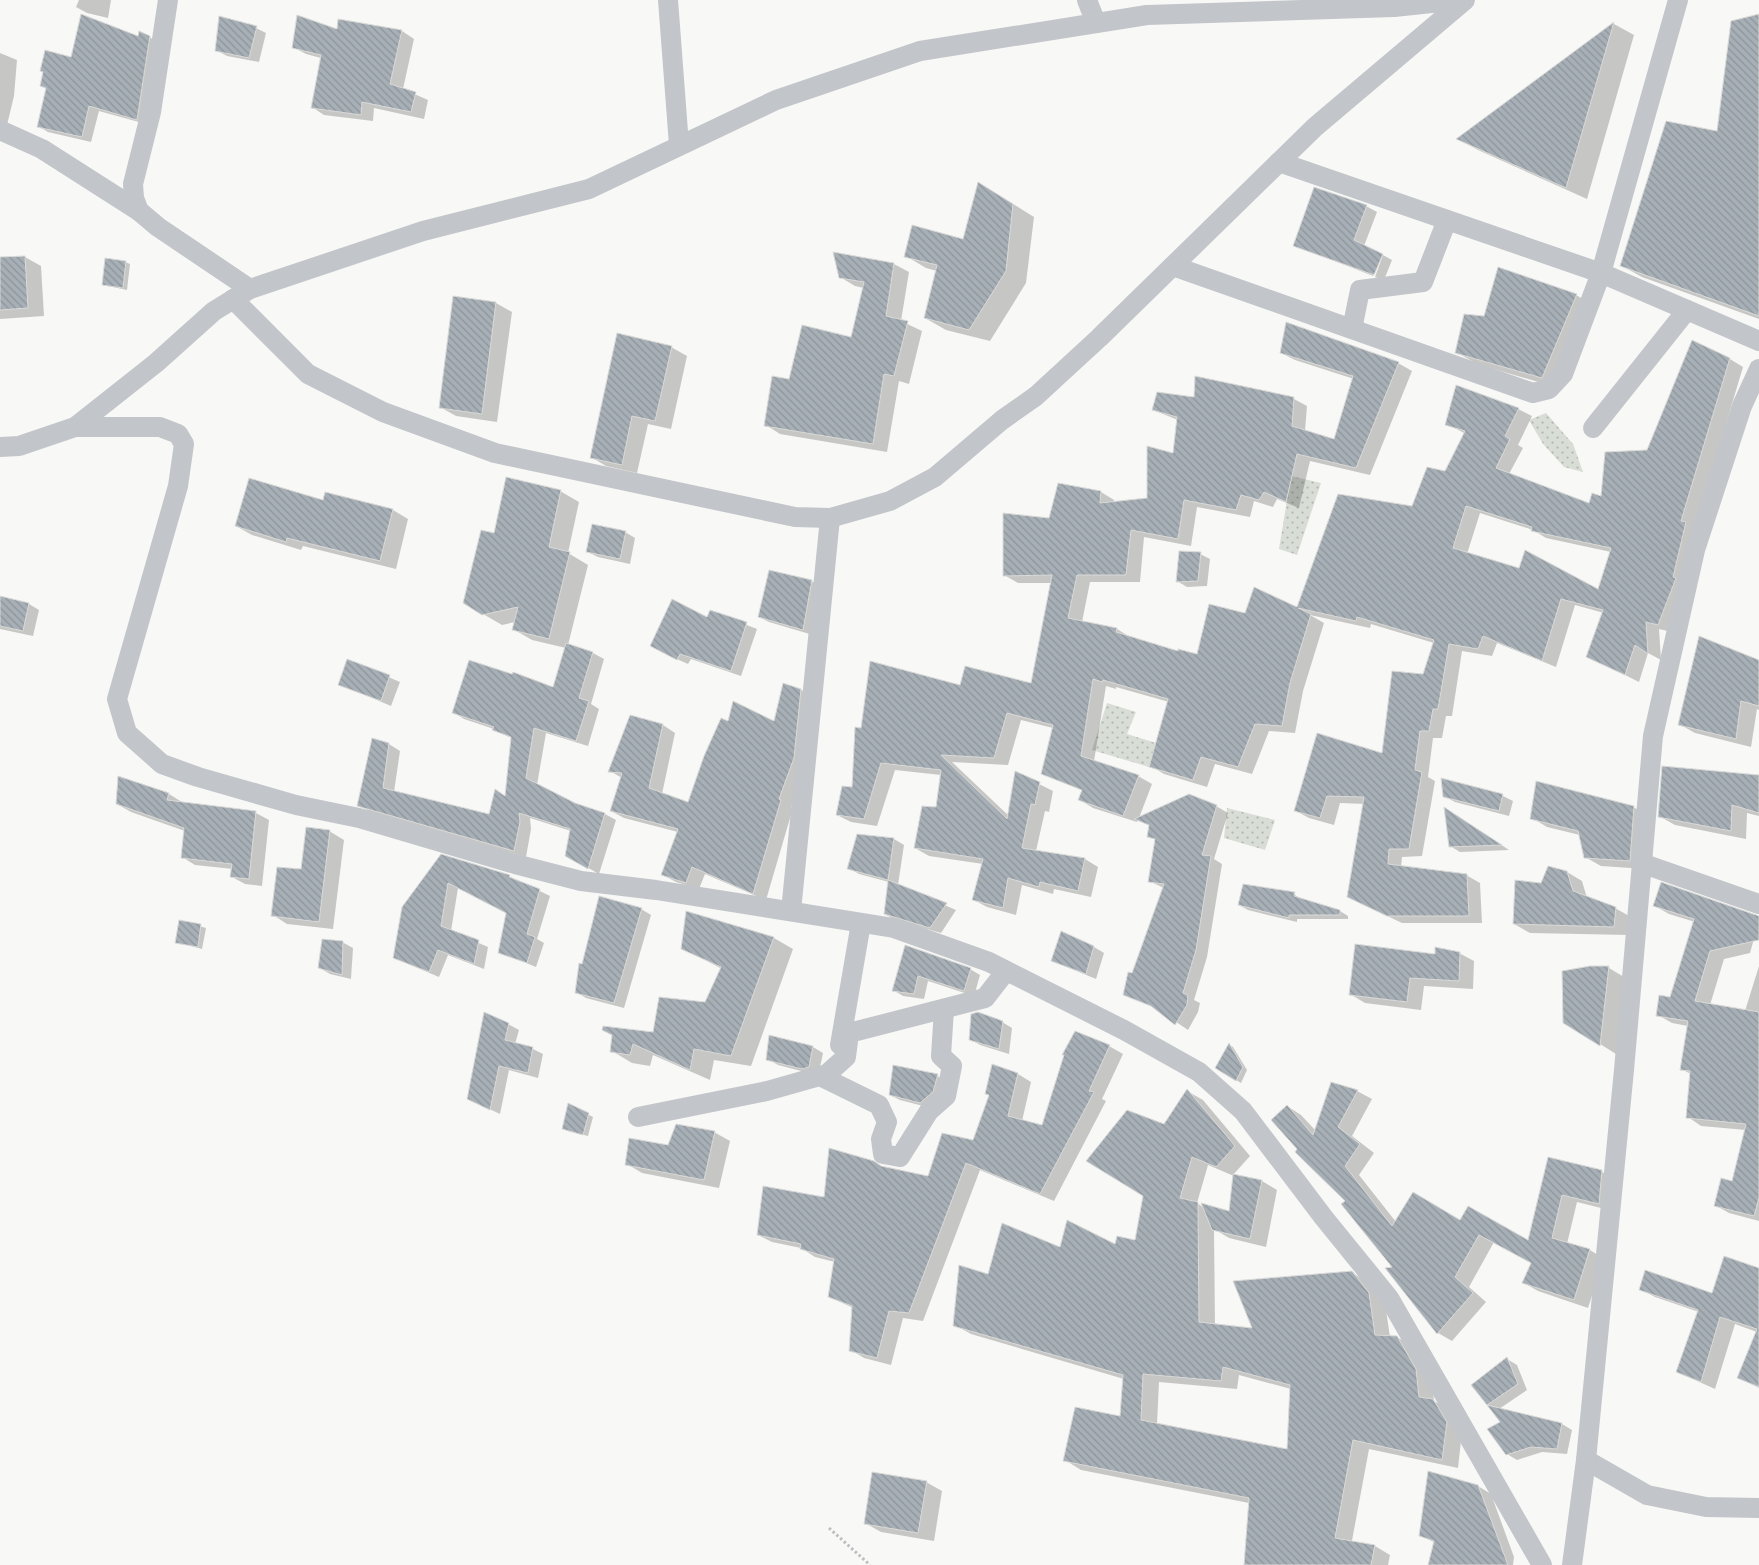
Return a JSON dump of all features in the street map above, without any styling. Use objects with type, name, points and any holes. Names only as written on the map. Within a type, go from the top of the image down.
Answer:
[{"type":"street","points":[[139,211],[134,198],[133,184],[151,112],[168,0]]},
{"type":"street","points":[[668,0],[679,145]]},
{"type":"street","points":[[1087,0],[1096,23]]},
{"type":"street","points":[[75,427],[156,363],[214,311],[242,294],[423,231],[589,190],[679,145],[776,100],[920,51],[1147,15],[1394,7],[1460,0]]},
{"type":"street","points":[[0,130],[42,149],[139,211],[242,294],[308,374],[393,416],[494,453],[795,517],[830,518],[890,501],[935,477],[1002,420],[1036,396],[1173,266],[1315,127],[1465,0]]},
{"type":"street","points":[[1173,266],[1533,393],[1549,389],[1563,374],[1601,273],[1678,0]]},
{"type":"street","points":[[1279,162],[1601,273],[1759,341]]},
{"type":"street","points":[[1352,329],[1360,290],[1423,282],[1447,220]]},
{"type":"street","points":[[1593,428],[1687,310]]},
{"type":"street","points":[[1572,1565],[1586,1460],[1624,1070],[1653,736],[1696,550],[1742,406],[1759,371]]},
{"type":"street","points":[[0,447],[19,446],[75,427],[160,427],[178,434],[184,444],[178,486],[117,699],[127,733],[162,764],[198,777],[296,805],[359,818],[506,862],[581,881],[656,890],[894,928],[989,962],[1199,1072],[1243,1111],[1324,1218],[1389,1298],[1542,1565]]},
{"type":"street","points":[[791,911],[830,518]]},
{"type":"street","points":[[1641,863],[1759,904]]},
{"type":"street","points":[[837,1065],[861,923]]},
{"type":"street","points":[[638,1117],[767,1091],[827,1074],[846,1057],[849,1033],[985,998],[1006,971]]},
{"type":"street","points":[[820,1076],[878,1105],[887,1122],[881,1140],[883,1154],[900,1157],[929,1112],[946,1096],[952,1066],[941,1056],[944,1009]]},
{"type":"street","points":[[1586,1460],[1647,1495],[1706,1507],[1759,1508]]},
{"type":"path","points":[[829,1528],[870,1565]]},
{"type":"shaded area","points":[[1546,413],[1573,444],[1583,472],[1564,467],[1543,444],[1529,420]]},
{"type":"shaded area","points":[[1291,476],[1321,483],[1297,555],[1279,549]]},
{"type":"shaded area","points":[[1107,703],[1136,712],[1127,734],[1156,743],[1149,767],[1092,750]]},
{"type":"shaded area","points":[[1227,808],[1275,820],[1265,850],[1224,838]]},
{"type":"building","points":[[81,14],[138,36],[139,31],[150,36],[137,120],[89,106],[82,137],[37,127],[46,88],[40,86],[43,72],[40,71],[45,50],[71,57]]},
{"type":"building","points":[[1759,14],[1759,316],[1620,266],[1666,121],[1717,131],[1731,21]]},
{"type":"building","points":[[297,15],[337,29],[338,19],[402,30],[390,84],[416,92],[411,112],[362,102],[361,115],[311,108],[321,55],[292,48]]},
{"type":"building","points":[[219,16],[257,26],[249,58],[215,51]]},
{"type":"building","points":[[1614,22],[1566,188],[1456,139]]},
{"type":"building","points":[[978,182],[1013,204],[1006,271],[969,330],[924,318],[937,265],[904,257],[912,225],[963,239]]},
{"type":"building","points":[[1314,187],[1367,205],[1354,240],[1383,254],[1374,275],[1293,246]]},
{"type":"building","points":[[833,252],[894,263],[886,316],[908,321],[894,376],[884,374],[873,444],[764,426],[772,376],[789,379],[802,325],[851,337],[864,282],[839,278]]},
{"type":"building","points":[[25,256],[28,308],[0,310],[0,257]]},
{"type":"building","points":[[105,258],[126,261],[123,288],[102,285]]},
{"type":"building","points":[[1498,267],[1577,294],[1542,378],[1455,353],[1464,314],[1484,316]]},
{"type":"building","points":[[453,296],[496,302],[482,414],[439,408]]},
{"type":"building","points":[[1286,322],[1399,362],[1356,468],[1297,454],[1286,502],[1264,492],[1259,500],[1241,495],[1236,510],[1184,500],[1178,539],[1131,530],[1126,575],[1077,575],[1068,618],[1117,628],[1116,632],[1178,651],[1178,649],[1197,654],[1209,604],[1245,613],[1254,587],[1297,607],[1338,494],[1412,506],[1427,467],[1445,471],[1465,431],[1445,425],[1456,385],[1519,408],[1505,436],[1510,439],[1496,468],[1589,503],[1592,493],[1601,496],[1605,452],[1647,450],[1692,340],[1730,358],[1681,521],[1686,522],[1673,577],[1676,578],[1658,625],[1646,622],[1648,654],[1635,645],[1625,675],[1586,657],[1603,610],[1561,599],[1542,661],[1483,636],[1478,649],[1449,644],[1438,709],[1433,709],[1429,731],[1420,731],[1415,770],[1422,772],[1409,849],[1389,849],[1388,864],[1467,874],[1469,916],[1387,916],[1347,897],[1364,797],[1327,796],[1320,818],[1294,811],[1317,733],[1382,753],[1392,671],[1423,674],[1434,640],[1357,617],[1356,621],[1298,608],[1311,614],[1290,683],[1282,726],[1255,724],[1238,767],[1201,757],[1193,780],[1149,767],[1168,699],[1103,680],[1102,682],[1093,679],[1081,756],[1139,775],[1123,816],[1078,800],[1082,790],[1041,774],[1053,725],[1007,713],[994,758],[941,755],[1007,819],[1015,771],[1040,782],[1035,805],[1031,804],[1022,848],[1085,858],[1078,891],[1040,882],[1039,887],[1008,878],[1003,908],[972,900],[983,859],[914,848],[922,806],[936,807],[941,770],[881,763],[864,819],[836,815],[842,786],[852,787],[855,727],[861,728],[870,661],[960,685],[965,666],[1031,683],[1052,575],[1003,576],[1003,513],[1049,518],[1058,483],[1101,491],[1100,503],[1147,498],[1147,446],[1173,453],[1177,417],[1152,410],[1157,392],[1194,397],[1195,376],[1294,397],[1292,426],[1334,439],[1353,376],[1280,353]],"holes":[[[1466,506],[1532,527],[1531,531],[1611,548],[1598,589],[1525,550],[1519,568],[1453,548]]]},
{"type":"building","points":[[617,333],[672,346],[655,421],[632,416],[622,465],[590,458]]},
{"type":"building","points":[[506,477],[561,490],[549,547],[570,552],[549,639],[512,630],[518,607],[482,615],[463,603],[481,530],[494,533]]},
{"type":"building","points":[[249,478],[323,500],[325,492],[393,509],[380,561],[287,538],[286,542],[235,526]]},
{"type":"building","points":[[592,524],[626,531],[620,559],[586,552]]},
{"type":"building","points":[[1179,551],[1201,552],[1198,581],[1176,582]]},
{"type":"building","points":[[769,570],[812,580],[803,630],[758,617]]},
{"type":"building","points":[[0,596],[29,603],[23,631],[0,626]]},
{"type":"building","points":[[672,599],[707,617],[710,610],[747,622],[731,671],[680,654],[677,660],[650,646]]},
{"type":"building","points":[[1699,636],[1759,660],[1759,706],[1741,701],[1736,739],[1678,725]]},
{"type":"building","points":[[566,643],[593,652],[579,698],[589,701],[576,741],[534,728],[526,778],[575,803],[605,813],[588,869],[565,856],[570,829],[519,813],[520,822],[514,851],[357,806],[372,738],[389,743],[383,788],[489,814],[495,789],[505,796],[511,737],[492,730],[494,727],[452,713],[469,660],[512,674],[513,672],[553,687]]},
{"type":"building","points":[[347,659],[390,675],[381,701],[338,685]]},
{"type":"building","points":[[783,683],[801,689],[794,758],[779,799],[781,800],[753,894],[692,867],[686,883],[661,875],[678,829],[610,811],[622,773],[608,772],[630,715],[663,724],[649,788],[688,802],[704,756],[721,718],[728,721],[733,701],[774,721]]},
{"type":"building","points":[[1662,766],[1759,775],[1759,813],[1732,805],[1731,831],[1658,817]]},
{"type":"building","points":[[118,776],[169,793],[167,800],[256,811],[249,879],[230,877],[232,864],[181,858],[184,828],[116,804]]},
{"type":"building","points":[[1441,778],[1503,794],[1499,811],[1443,797]]},
{"type":"building","points":[[1536,781],[1634,806],[1630,861],[1584,858],[1578,831],[1530,819]]},
{"type":"building","points":[[1189,794],[1217,805],[1202,855],[1211,856],[1196,950],[1183,993],[1188,995],[1187,1005],[1175,1025],[1151,1006],[1123,995],[1128,972],[1132,973],[1164,884],[1148,882],[1155,839],[1147,837],[1149,825],[1134,819]]},
{"type":"building","points":[[1444,807],[1465,821],[1502,845],[1449,847]]},
{"type":"building","points":[[306,827],[330,830],[319,922],[271,916],[277,867],[301,869]]},
{"type":"building","points":[[857,834],[894,838],[888,880],[847,869]]},
{"type":"building","points":[[441,854],[510,875],[509,877],[540,889],[527,934],[535,937],[527,963],[498,953],[506,913],[448,883],[441,926],[479,940],[474,964],[438,950],[429,972],[393,958],[402,907]]},
{"type":"building","points":[[1548,866],[1567,871],[1573,891],[1616,907],[1614,927],[1513,924],[1515,880],[1541,883]]},
{"type":"building","points":[[888,880],[947,903],[930,928],[884,914]]},
{"type":"building","points":[[1661,882],[1759,916],[1759,940],[1710,951],[1695,1001],[1759,1012],[1759,1198],[1754,1216],[1714,1206],[1721,1178],[1732,1181],[1746,1124],[1686,1118],[1690,1071],[1680,1070],[1688,1021],[1656,1016],[1659,995],[1670,997],[1694,919],[1653,906]]},
{"type":"building","points":[[1243,884],[1295,892],[1294,896],[1340,910],[1340,915],[1289,915],[1289,918],[1238,905]]},
{"type":"building","points":[[599,896],[642,908],[614,1003],[575,993],[579,963],[582,964]]},
{"type":"building","points":[[686,911],[774,937],[731,1056],[694,1049],[690,1070],[633,1044],[630,1055],[610,1052],[612,1035],[602,1030],[603,1026],[653,1032],[659,997],[705,1002],[721,967],[681,949]]},
{"type":"building","points":[[179,920],[201,924],[198,947],[175,943]]},
{"type":"building","points":[[1061,931],[1094,946],[1086,974],[1051,961]]},
{"type":"building","points":[[322,939],[343,941],[342,975],[318,968]]},
{"type":"building","points":[[1355,944],[1435,954],[1435,947],[1460,952],[1459,981],[1410,978],[1407,1002],[1349,995]]},
{"type":"building","points":[[905,945],[971,968],[964,991],[918,976],[914,994],[892,991]]},
{"type":"building","points":[[1590,966],[1609,966],[1600,1046],[1563,1023],[1562,971]]},
{"type":"building","points":[[484,1012],[509,1023],[505,1040],[533,1047],[528,1073],[499,1066],[490,1110],[467,1099]]},
{"type":"building","points":[[978,1012],[1003,1021],[999,1049],[969,1040],[971,1014]]},
{"type":"building","points":[[1075,1031],[1110,1045],[1089,1091],[1094,1092],[1040,1194],[966,1163],[909,1313],[889,1311],[877,1358],[849,1351],[852,1306],[828,1297],[834,1259],[800,1249],[801,1244],[757,1235],[763,1186],[824,1197],[829,1148],[874,1161],[881,1166],[928,1176],[942,1133],[973,1140],[989,1095],[985,1094],[992,1064],[1018,1073],[1008,1116],[1042,1125],[1064,1055],[1062,1055]]},
{"type":"building","points":[[769,1035],[813,1046],[809,1067],[802,1069],[766,1060]]},
{"type":"building","points":[[1229,1043],[1243,1067],[1236,1081],[1215,1068]]},
{"type":"building","points":[[893,1065],[938,1074],[933,1092],[920,1103],[889,1095]]},
{"type":"building","points":[[1331,1082],[1358,1090],[1338,1127],[1360,1144],[1345,1166],[1392,1226],[1413,1192],[1460,1220],[1468,1206],[1528,1240],[1548,1157],[1602,1170],[1599,1204],[1562,1195],[1552,1238],[1590,1249],[1574,1300],[1522,1283],[1531,1263],[1479,1235],[1455,1277],[1473,1293],[1437,1334],[1385,1268],[1392,1267],[1341,1204],[1345,1201],[1295,1152],[1297,1149],[1271,1120],[1287,1105],[1313,1135]]},
{"type":"building","points":[[1187,1089],[1235,1146],[1216,1167],[1192,1157],[1180,1198],[1198,1202],[1199,1322],[1252,1328],[1233,1281],[1352,1271],[1369,1293],[1375,1335],[1397,1336],[1416,1369],[1419,1397],[1433,1399],[1447,1422],[1442,1460],[1353,1440],[1335,1538],[1375,1545],[1371,1565],[1244,1565],[1249,1498],[1063,1461],[1075,1407],[1120,1416],[1123,1375],[953,1326],[959,1265],[988,1274],[1002,1223],[1060,1247],[1067,1220],[1115,1244],[1117,1236],[1135,1240],[1143,1196],[1086,1161],[1127,1110],[1164,1124]],"holes":[[[1223,1367],[1290,1385],[1287,1449],[1141,1420],[1143,1374],[1221,1381]]]},
{"type":"building","points":[[568,1103],[589,1113],[583,1135],[562,1129]]},
{"type":"building","points":[[676,1124],[715,1131],[704,1180],[625,1165],[629,1138],[668,1145]]},
{"type":"building","points":[[1233,1174],[1262,1180],[1250,1239],[1212,1230],[1201,1203],[1229,1211]]},
{"type":"building","points":[[1724,1256],[1759,1268],[1759,1387],[1737,1378],[1757,1329],[1720,1317],[1701,1382],[1676,1372],[1698,1310],[1639,1290],[1645,1270],[1712,1293]]},
{"type":"building","points":[[1507,1357],[1518,1384],[1487,1405],[1471,1385]]},
{"type":"building","points":[[1487,1405],[1562,1423],[1557,1449],[1531,1447],[1506,1455],[1487,1429],[1500,1422]]},
{"type":"building","points":[[1428,1471],[1478,1485],[1508,1565],[1428,1565],[1434,1541],[1419,1536]]},
{"type":"building","points":[[872,1472],[927,1481],[918,1533],[864,1524]]}]
